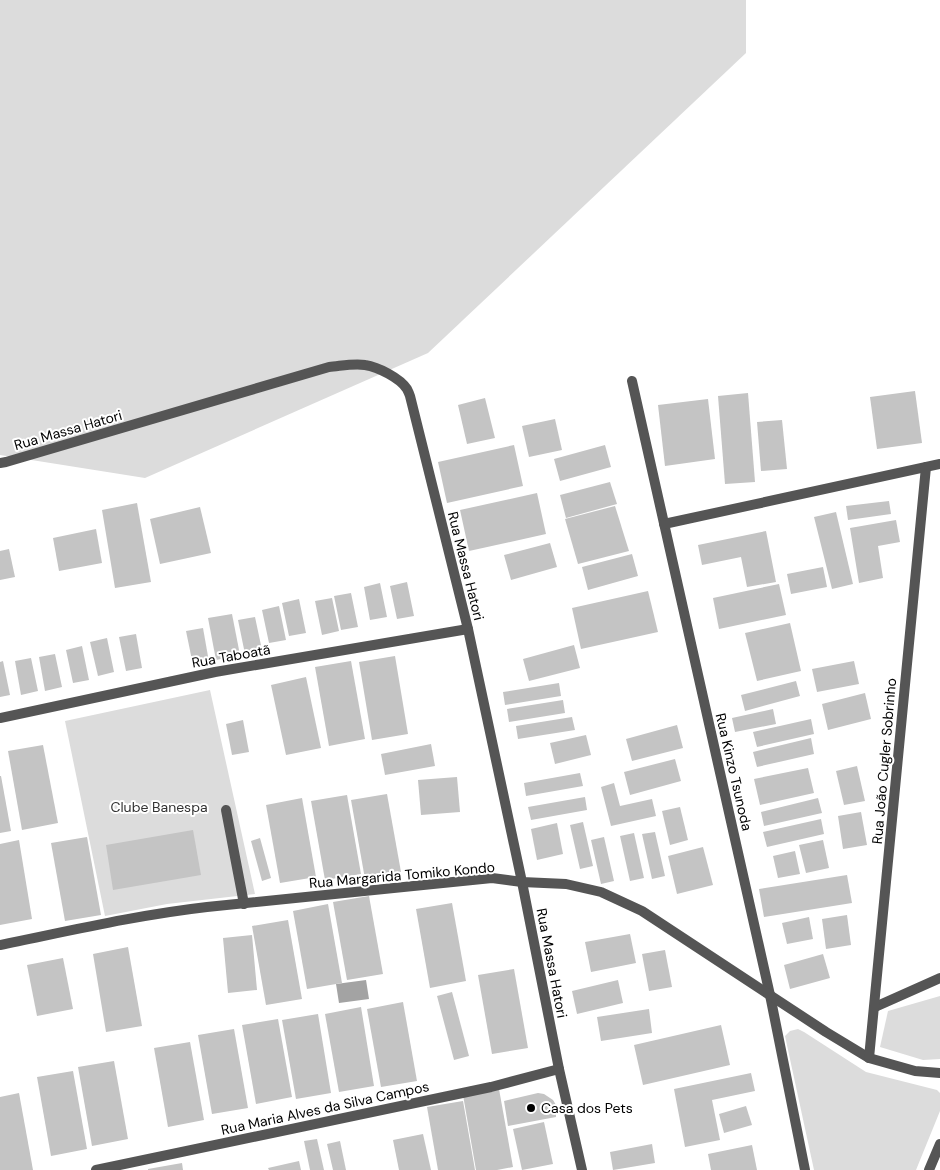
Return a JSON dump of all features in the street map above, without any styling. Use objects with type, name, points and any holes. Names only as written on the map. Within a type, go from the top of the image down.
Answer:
[{"type":"street","name":"Rua Massa Hatori","points":[[0,463],[329,367],[366,365],[398,380],[406,388],[410,396],[468,629],[522,882],[559,1069],[582,1170]]},
{"type":"street","name":"Rua Kinzo Tsunoda","points":[[632,381],[770,995],[805,1170]]},
{"type":"street","points":[[664,524],[940,464]]},
{"type":"street","name":"Rua João Cugler Sobrinho","points":[[870,1058],[926,467]]},
{"type":"street","name":"Rua Taboatã","points":[[0,718],[215,672],[468,629]]},
{"type":"street","points":[[226,810],[244,904]]},
{"type":"street","name":"Rua Margarida Tomiko Kondo","points":[[0,945],[166,912],[492,878],[522,882],[566,884],[601,892],[642,911],[826,1032],[870,1058],[915,1071],[940,1073]]},
{"type":"street","points":[[875,1007],[940,978]]},
{"type":"street","name":"Rua Maria Alves da Silva Campos","points":[[96,1170],[481,1089],[559,1069]]},
{"type":"street","points":[[929,1170],[940,1144]]},
{"type":"green space","points":[[0,0],[746,0],[746,53],[428,353],[145,478],[0,455]]},
{"type":"green space","name":"Clube Banespa","points":[[210,690],[255,894],[167,904],[105,916],[65,721]]},
{"type":"green space","points":[[940,996],[940,1059],[923,1060],[880,1047],[888,1011]]},
{"type":"green space","points":[[798,1029],[866,1072],[937,1090],[940,1093],[940,1111],[916,1170],[814,1170],[785,1036],[790,1031]]},
{"type":"shaded area","points":[[366,980],[369,999],[339,1003],[336,984]]},
{"type":"building","points":[[915,391],[922,443],[877,449],[870,397]]},
{"type":"building","points":[[748,393],[755,482],[725,484],[718,396]]},
{"type":"building","points":[[485,398],[495,438],[467,444],[458,405]]},
{"type":"building","points":[[708,399],[715,459],[665,466],[658,405]]},
{"type":"building","points":[[555,419],[562,450],[529,457],[522,426]]},
{"type":"building","points":[[782,420],[787,469],[761,471],[757,422]]},
{"type":"building","points":[[514,445],[523,486],[447,503],[438,462]]},
{"type":"building","points":[[605,445],[611,467],[560,481],[554,459]]},
{"type":"building","points":[[610,482],[617,504],[566,518],[560,495]]},
{"type":"building","points":[[537,493],[546,534],[469,551],[460,510]]},
{"type":"building","points":[[889,501],[891,514],[848,520],[846,506]]},
{"type":"building","points":[[137,503],[151,582],[115,588],[102,510]]},
{"type":"building","points":[[615,506],[629,551],[578,564],[565,519]]},
{"type":"building","points":[[200,507],[211,553],[160,564],[150,519]]},
{"type":"building","points":[[836,512],[853,584],[832,589],[814,517]]},
{"type":"building","points":[[896,520],[900,542],[878,546],[883,578],[859,583],[850,528]]},
{"type":"building","points":[[96,529],[102,563],[59,571],[53,538]]},
{"type":"building","points":[[766,531],[776,582],[747,587],[741,557],[702,565],[698,545]]},
{"type":"building","points":[[550,543],[557,567],[511,580],[504,555]]},
{"type":"building","points":[[9,549],[15,577],[0,580],[0,551]]},
{"type":"building","points":[[632,554],[638,576],[588,590],[582,567]]},
{"type":"building","points":[[823,567],[827,587],[791,594],[787,574]]},
{"type":"building","points":[[407,582],[414,616],[397,619],[390,586]]},
{"type":"building","points":[[380,583],[387,617],[370,620],[364,587]]},
{"type":"building","points":[[779,584],[786,615],[719,629],[713,598]]},
{"type":"building","points":[[648,591],[658,632],[581,649],[572,608]]},
{"type":"building","points":[[351,593],[358,627],[341,630],[334,596]]},
{"type":"building","points":[[332,598],[339,631],[322,635],[315,601]]},
{"type":"building","points":[[299,599],[306,633],[289,636],[282,603]]},
{"type":"building","points":[[279,606],[286,640],[269,643],[262,610]]},
{"type":"building","points":[[232,614],[240,655],[216,660],[208,618]]},
{"type":"building","points":[[255,617],[262,650],[245,654],[238,620]]},
{"type":"building","points":[[790,623],[801,671],[757,681],[745,633]]},
{"type":"building","points":[[203,628],[209,662],[193,665],[186,631]]},
{"type":"building","points":[[136,634],[142,668],[126,671],[119,637]]},
{"type":"building","points":[[107,638],[114,672],[98,676],[90,642]]},
{"type":"building","points":[[574,645],[580,668],[529,681],[523,659]]},
{"type":"building","points":[[82,646],[89,680],[73,683],[66,650]]},
{"type":"building","points":[[55,654],[62,687],[45,691],[39,657]]},
{"type":"building","points":[[395,656],[408,734],[372,740],[359,662]]},
{"type":"building","points":[[31,658],[38,691],[21,695],[15,661]]},
{"type":"building","points":[[3,661],[10,695],[0,697],[0,662]]},
{"type":"building","points":[[351,661],[365,739],[329,746],[315,667]]},
{"type":"building","points":[[854,661],[859,684],[817,692],[812,669]]},
{"type":"building","points":[[306,677],[321,748],[286,755],[271,685]]},
{"type":"building","points":[[796,681],[800,696],[745,711],[741,695]]},
{"type":"building","points":[[559,683],[561,696],[505,705],[503,692]]},
{"type":"building","points":[[865,693],[871,719],[828,730],[822,704]]},
{"type":"building","points":[[563,700],[565,713],[509,722],[507,709]]},
{"type":"building","points":[[773,709],[776,724],[735,732],[732,718]]},
{"type":"building","points":[[572,717],[575,730],[518,739],[516,726]]},
{"type":"building","points":[[811,719],[814,734],[757,747],[753,732]]},
{"type":"building","points":[[243,720],[249,752],[232,755],[226,724]]},
{"type":"building","points":[[677,725],[683,748],[632,761],[626,739]]},
{"type":"building","points":[[586,735],[591,755],[555,764],[550,743]]},
{"type":"building","points":[[811,738],[814,754],[757,767],[753,752]]},
{"type":"building","points":[[431,744],[435,766],[385,775],[381,754]]},
{"type":"building","points":[[43,745],[58,823],[22,830],[8,751]]},
{"type":"building","points":[[675,759],[681,781],[630,795],[624,772]]},
{"type":"building","points":[[857,766],[865,801],[844,805],[836,771]]},
{"type":"building","points":[[808,768],[814,793],[760,805],[754,779]]},
{"type":"building","points":[[580,773],[583,786],[526,796],[524,783]]},
{"type":"building","points":[[0,776],[11,831],[0,833]]},
{"type":"building","points":[[457,777],[460,812],[421,815],[418,780]]},
{"type":"building","points":[[614,783],[620,806],[652,799],[656,816],[611,826],[601,787]]},
{"type":"building","points":[[387,794],[401,872],[365,879],[351,800]]},
{"type":"building","points":[[347,795],[361,874],[325,880],[311,801]]},
{"type":"building","points":[[585,797],[587,810],[531,820],[528,807]]},
{"type":"building","points":[[302,798],[316,877],[280,883],[266,805]]},
{"type":"building","points":[[818,798],[822,813],[764,826],[761,812]]},
{"type":"building","points":[[680,807],[688,840],[670,845],[662,811]]},
{"type":"building","points":[[861,812],[867,845],[843,849],[838,816]]},
{"type":"building","points":[[821,819],[824,834],[767,847],[763,832]]},
{"type":"building","points":[[583,822],[593,866],[580,869],[570,825]]},
{"type":"building","points":[[557,823],[563,854],[537,860],[531,829]]},
{"type":"building","points":[[193,830],[201,875],[113,890],[106,845]]},
{"type":"building","points":[[655,832],[665,876],[652,879],[642,834]]},
{"type":"building","points":[[634,833],[644,878],[630,881],[620,836]]},
{"type":"building","points":[[87,837],[101,915],[65,921],[51,843]]},
{"type":"building","points":[[604,837],[614,881],[601,884],[591,840]]},
{"type":"building","points":[[260,838],[271,878],[262,881],[251,841]]},
{"type":"building","points":[[19,840],[32,919],[0,925],[0,844]]},
{"type":"building","points":[[823,840],[829,868],[806,873],[799,845]]},
{"type":"building","points":[[703,847],[713,885],[677,894],[668,856]]},
{"type":"building","points":[[795,851],[800,874],[778,878],[773,856]]},
{"type":"building","points":[[847,875],[852,903],[764,917],[759,889]]},
{"type":"building","points":[[369,896],[383,974],[347,980],[333,902]]},
{"type":"building","points":[[452,903],[466,981],[430,988],[416,909]]},
{"type":"building","points":[[328,904],[342,983],[307,989],[293,911]]},
{"type":"building","points":[[847,915],[851,945],[826,949],[822,919]]},
{"type":"building","points":[[809,917],[813,939],[787,944],[782,923]]},
{"type":"building","points":[[288,920],[302,999],[266,1005],[252,926]]},
{"type":"building","points":[[630,934],[636,963],[591,972],[585,942]]},
{"type":"building","points":[[252,935],[257,990],[228,993],[223,938]]},
{"type":"building","points":[[128,947],[142,1026],[106,1032],[93,954]]},
{"type":"building","points":[[665,950],[672,987],[649,991],[642,954]]},
{"type":"building","points":[[823,954],[830,978],[790,989],[784,965]]},
{"type":"building","points":[[63,958],[73,1009],[37,1016],[27,965]]},
{"type":"building","points":[[514,969],[528,1048],[492,1054],[478,975]]},
{"type":"building","points":[[618,980],[623,1003],[577,1014],[572,991]]},
{"type":"building","points":[[452,992],[469,1056],[454,1060],[437,996]]},
{"type":"building","points":[[403,1002],[417,1081],[381,1087],[367,1009]]},
{"type":"building","points":[[361,1007],[374,1086],[339,1092],[325,1014]]},
{"type":"building","points":[[649,1009],[652,1033],[601,1041],[597,1017]]},
{"type":"building","points":[[318,1014],[331,1093],[296,1099],[282,1020]]},
{"type":"building","points":[[278,1019],[292,1097],[256,1104],[242,1025]]},
{"type":"building","points":[[721,1025],[730,1065],[643,1085],[634,1045]]},
{"type":"building","points":[[234,1029],[248,1108],[212,1114],[198,1035]]},
{"type":"building","points":[[190,1042],[204,1120],[168,1127],[154,1048]]},
{"type":"building","points":[[114,1061],[128,1139],[92,1146],[78,1067]]},
{"type":"building","points":[[73,1071],[87,1149],[51,1156],[37,1077]]},
{"type":"building","points":[[751,1073],[755,1091],[712,1100],[720,1140],[685,1147],[674,1089]]},
{"type":"building","points":[[499,1089],[513,1167],[497,1170],[476,1170],[463,1095]]},
{"type":"building","points":[[19,1093],[33,1170],[0,1170],[0,1097]]},
{"type":"building","name":"Casa dos Pets","points":[[538,1093],[544,1094],[553,1100],[556,1105],[556,1117],[508,1126],[504,1101]]},
{"type":"building","points":[[463,1101],[475,1170],[438,1170],[427,1107]]},
{"type":"building","points":[[746,1106],[752,1125],[724,1133],[719,1114]]},
{"type":"building","points":[[544,1122],[553,1164],[522,1170],[513,1129]]},
{"type":"building","points":[[423,1134],[431,1170],[399,1170],[393,1140]]},
{"type":"building","points":[[317,1139],[324,1170],[310,1170],[304,1141]]},
{"type":"building","points":[[340,1141],[346,1170],[333,1170],[327,1144]]},
{"type":"building","points":[[652,1144],[655,1163],[613,1170],[610,1152]]},
{"type":"building","points":[[752,1145],[757,1170],[711,1170],[708,1154]]},
{"type":"building","points":[[299,1161],[301,1170],[269,1170],[268,1168]]},
{"type":"building","points":[[182,1163],[183,1170],[148,1170],[148,1169]]},
{"type":"place","name":"Casa dos Pets","points":[[531,1108]]}]
